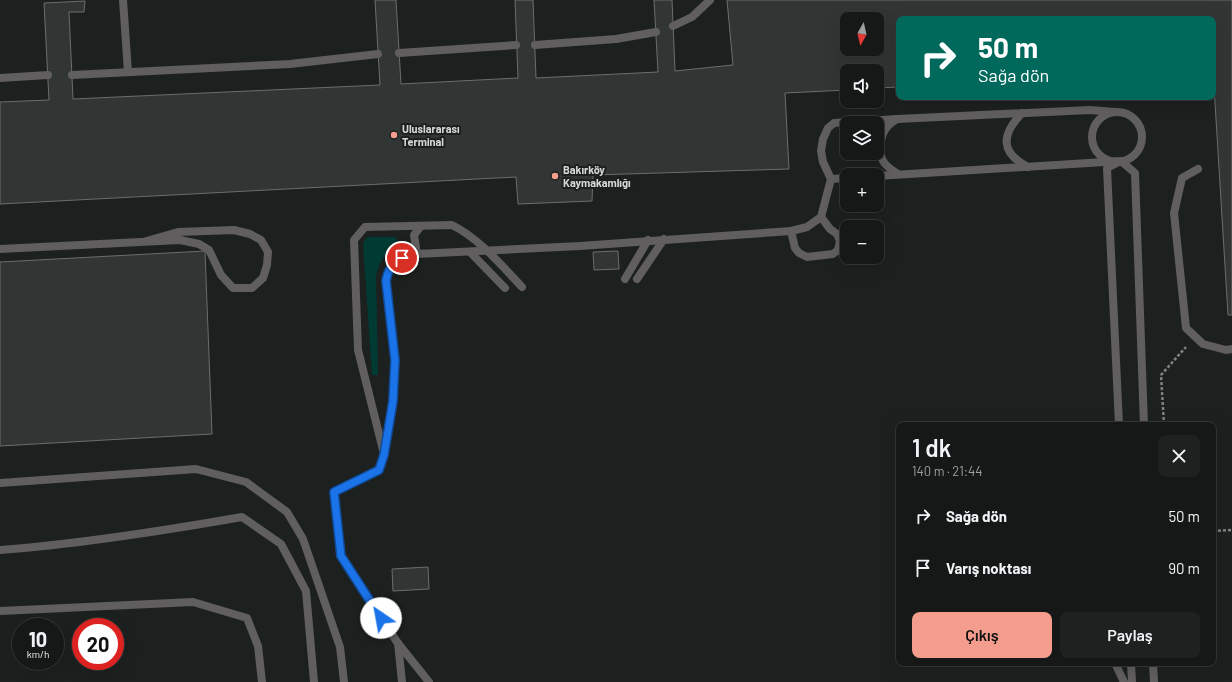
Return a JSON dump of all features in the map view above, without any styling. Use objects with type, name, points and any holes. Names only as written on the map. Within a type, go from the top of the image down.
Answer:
[{"type":"lane","points":[[123,0],[128,72]]},
{"type":"lane","points":[[673,26],[692,16],[710,0]]},
{"type":"lane","points":[[535,45],[616,39],[656,32]]},
{"type":"lane","points":[[399,53],[516,45]]},
{"type":"lane","points":[[72,75],[290,64],[378,54]]},
{"type":"lane","points":[[0,78],[48,75]]},
{"type":"lane","points":[[429,682],[398,642],[341,556],[334,492],[379,470],[384,455],[393,401],[395,360],[386,281],[388,272],[394,262],[417,254],[580,246],[648,240],[791,232],[807,227],[821,217],[831,179],[823,162],[821,151],[823,139],[828,128],[834,123],[1090,110],[1124,113],[1131,116],[1138,122],[1141,130],[1142,138],[1140,146],[1135,154],[1129,159],[1121,161],[1029,168],[884,175]]},
{"type":"lane","points":[[1115,112],[1101,118],[1096,124],[1093,132],[1093,140],[1095,147],[1100,154],[1113,161],[1121,161],[1135,173],[1144,422]]},
{"type":"lane","points":[[1022,113],[1013,123],[1008,132],[1006,142],[1007,150],[1019,163],[1029,168]]},
{"type":"lane","points":[[897,119],[888,126],[883,135],[880,147],[882,159],[890,169],[898,174]]},
{"type":"lane","points":[[1118,422],[1108,168],[1121,161]]},
{"type":"lane","points":[[1198,169],[1182,178],[1174,213],[1186,328],[1203,344],[1226,350],[1232,349]]},
{"type":"lane","points":[[831,179],[840,178]]},
{"type":"lane","points":[[791,232],[795,248],[807,257],[833,254],[838,250],[840,241],[837,234],[830,229],[821,217]]},
{"type":"lane","points":[[384,455],[358,350],[354,240],[365,227],[452,225],[461,229],[487,251],[522,286]]},
{"type":"lane","points":[[417,254],[414,235],[421,226]]},
{"type":"lane","points":[[0,248],[142,242],[180,240],[198,244],[209,250],[220,275],[233,288],[252,288],[263,278],[267,265],[268,252],[261,240],[250,234],[234,230],[178,232],[142,242]]},
{"type":"lane","points":[[637,278],[664,239]]},
{"type":"lane","points":[[625,279],[648,240]]},
{"type":"lane","points":[[470,252],[505,288]]},
{"type":"lane","points":[[0,483],[196,469],[246,482],[287,512],[303,539],[340,647],[344,682]]},
{"type":"lane","points":[[0,550],[43,547],[173,529],[242,517],[281,544],[306,591],[314,682]]},
{"type":"lane","points":[[0,611],[192,602],[247,618],[258,646],[262,682]]},
{"type":"lane","points":[[398,642],[402,682]]},
{"type":"lane","points":[[1116,666],[1124,682]]},
{"type":"lane","points":[[1131,666],[1132,682]]},
{"type":"lane","points":[[1153,666],[1154,682]]},
{"type":"path","points":[[1164,422],[1161,375],[1195,336]]},
{"type":"path","points":[[1216,531],[1232,530]]},
{"type":"green space","points":[[367,237],[396,237],[399,248],[390,252],[383,258],[376,276],[378,375],[372,375],[363,243]]},
{"type":"building","name":"Uluslararası Terminal","points":[[375,0],[396,0],[401,84],[518,78],[515,0],[533,0],[536,78],[658,72],[654,0],[672,0],[675,71],[733,65],[727,0],[1232,0],[1232,315],[1228,315],[1215,100],[1216,16],[896,16],[896,87],[884,88],[884,64],[840,64],[840,90],[785,93],[789,169],[593,175],[592,201],[518,204],[516,177],[0,204],[0,102],[49,100],[44,3],[85,1],[84,12],[69,12],[73,99],[380,85]]},
{"type":"building","points":[[205,251],[212,434],[0,446],[0,262]]},
{"type":"building","points":[[618,251],[619,269],[594,270],[593,252]]},
{"type":"building","points":[[428,567],[429,589],[393,591],[392,569]]},
{"type":"place","name":"Uluslararası Terminal","points":[[394,135]]},
{"type":"place","name":"Bakırköy Kaymakamlığı","points":[[555,176]]},
{"type":"route","points":[[381,618],[341,556],[334,492],[379,470],[384,455],[393,401],[395,360],[386,281],[388,272],[394,262],[402,258]]}]
